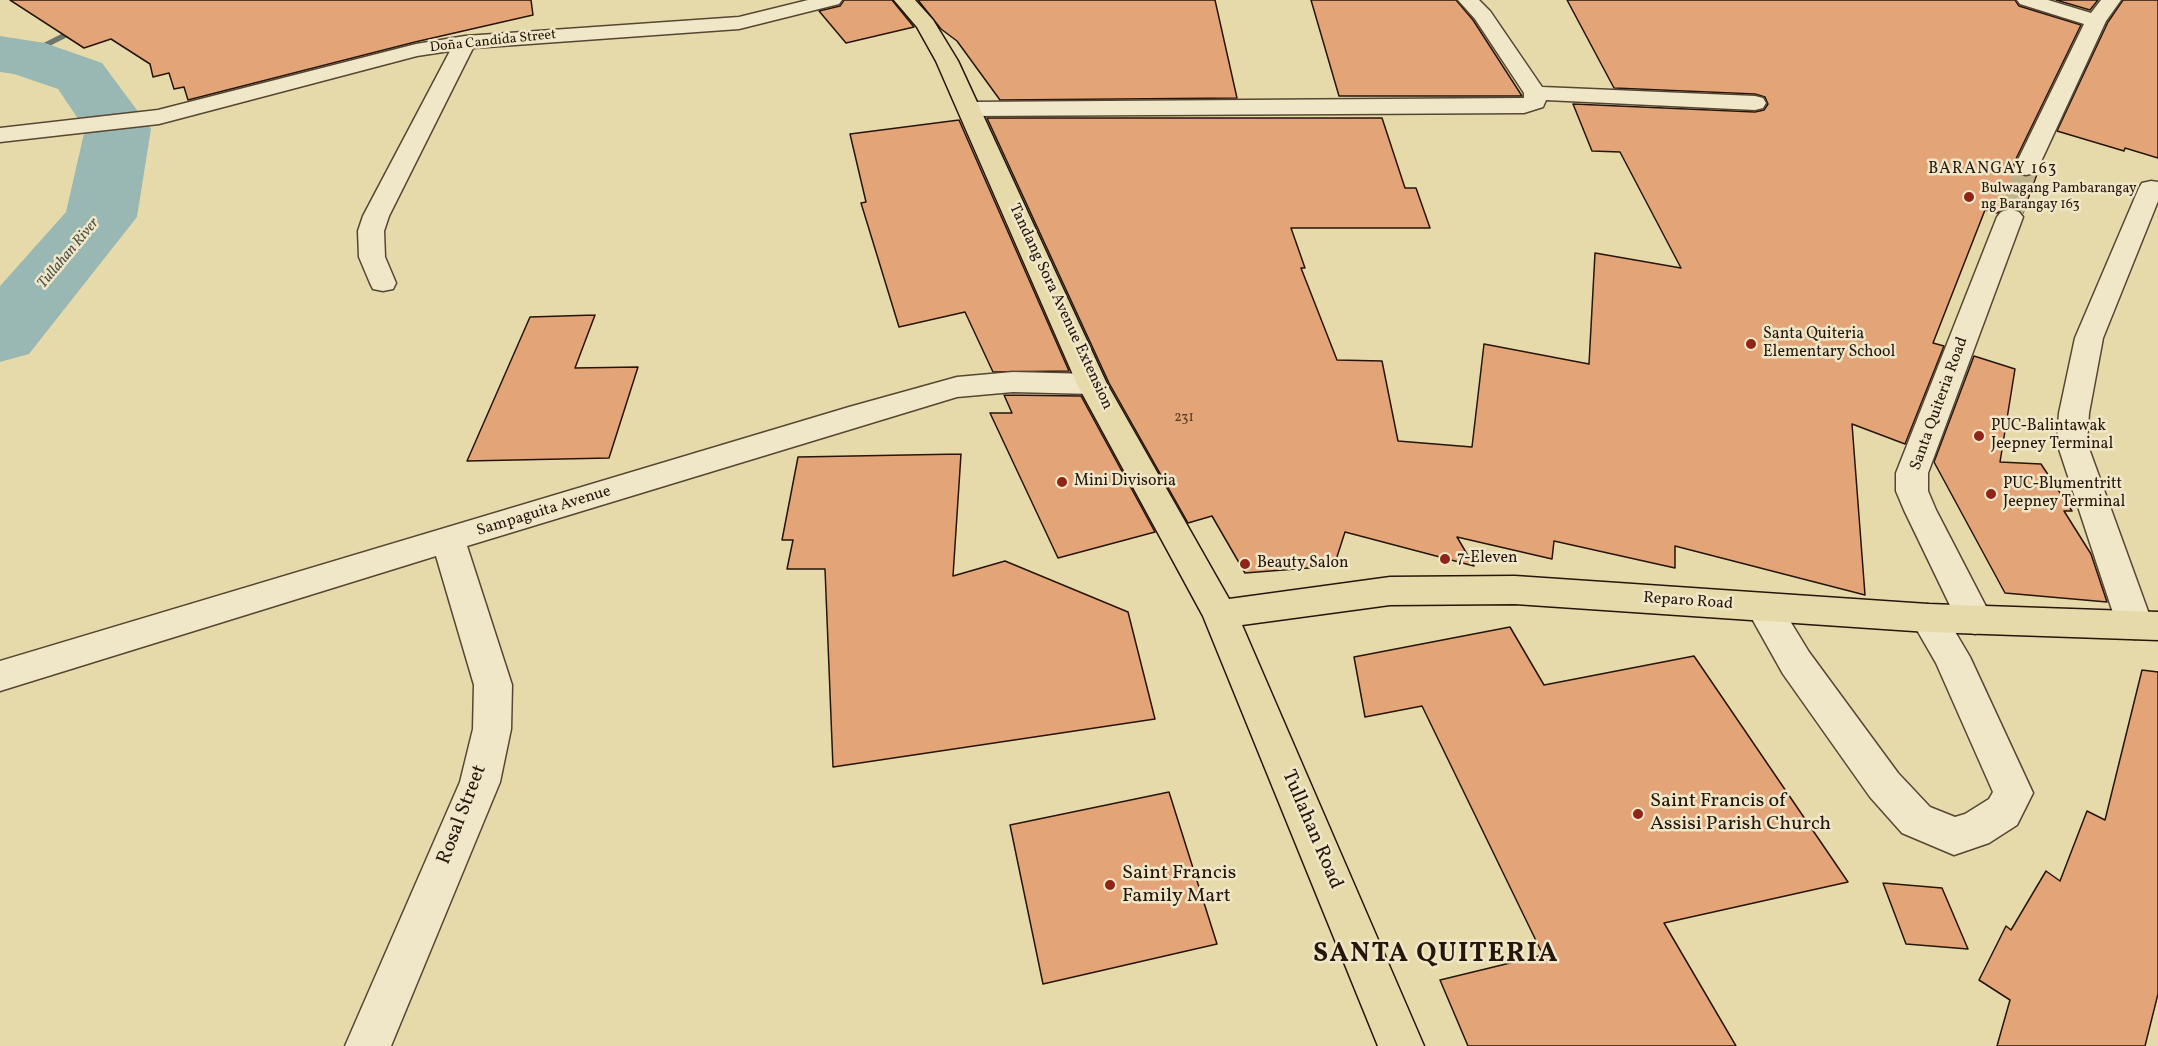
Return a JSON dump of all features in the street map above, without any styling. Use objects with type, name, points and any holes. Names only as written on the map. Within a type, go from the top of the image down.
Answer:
[{"type":"main road","name":"Tandang Sora Avenue Extension","points":[[904,0],[926,24],[970,109],[1092,384],[1220,614]]},
{"type":"main road","name":"Reparo Road","points":[[1220,614],[1390,591],[1515,590],[1928,618],[2146,625]]},
{"type":"main road","name":"Tullahan Road","points":[[1220,614],[1401,1046]]},
{"type":"street","name":"Doña Candida Street","points":[[0,135],[159,117],[416,50],[465,42],[739,23],[832,0]]},
{"type":"street","points":[[970,109],[1524,106],[1535,102],[1535,93],[1483,15],[1468,0]]},
{"type":"street","points":[[2026,0],[2096,21]]},
{"type":"street","points":[[2026,168],[2096,21],[2111,0]]},
{"type":"street","points":[[383,283],[372,257],[371,231],[376,216],[465,42]]},
{"type":"street","points":[[1535,93],[1755,103]]},
{"type":"street","points":[[2146,625],[2072,443],[2074,413],[2089,338],[2151,188]]},
{"type":"street","name":"Santa Quiteria Road","points":[[1975,620],[1920,510],[1912,491],[1912,473],[2010,217]]},
{"type":"street","name":"Sampaguita Avenue","points":[[1,676],[449,542],[860,414],[957,387],[1013,382],[1092,384]]},
{"type":"street","name":"Rosal Street","points":[[368,1046],[480,782],[492,729],[493,685],[449,542]]},
{"type":"street","points":[[1764,608],[1796,663],[1884,785],[1916,820],[1954,836],[1975,830],[2003,812],[2013,793],[1952,657],[1928,618]]},
{"type":"building","points":[[10,0],[531,0],[533,15],[415,42],[188,100],[184,87],[174,89],[169,73],[153,77],[150,64],[111,39],[84,48]]},
{"type":"building","points":[[844,0],[892,0],[914,27],[846,43],[819,11],[840,6]]},
{"type":"building","points":[[918,0],[1215,0],[1237,98],[1000,100],[957,41],[941,29]]},
{"type":"building","points":[[1311,0],[1456,0],[1473,20],[1522,96],[1339,96]]},
{"type":"building","points":[[1567,0],[2015,0],[2019,6],[2081,25],[2012,167],[2017,175],[2026,177],[2037,174],[2023,213],[2011,207],[1997,213],[1985,210],[1933,343],[1944,346],[1905,444],[1852,424],[1865,595],[1675,546],[1675,568],[1554,541],[1552,559],[1457,537],[1474,566],[1345,532],[1334,566],[1245,573],[1212,516],[1188,523],[1109,383],[987,118],[1382,118],[1405,188],[1416,188],[1430,228],[1291,228],[1305,268],[1301,268],[1337,360],[1382,361],[1398,441],[1472,447],[1484,344],[1589,364],[1595,253],[1681,268],[1620,152],[1592,151],[1573,104],[1755,112],[1764,110],[1768,104],[1765,97],[1755,94],[1614,88]]},
{"type":"building","points":[[2056,0],[2098,0],[2090,10]]},
{"type":"building","points":[[2123,0],[2158,0],[2158,158],[2125,148],[2124,151],[2057,131],[2108,22]]},
{"type":"building","points":[[959,120],[1069,371],[993,372],[965,312],[899,327],[861,203],[866,202],[850,134]]},
{"type":"building","points":[[595,315],[575,368],[638,367],[609,458],[467,461],[530,317]]},
{"type":"building","points":[[1974,356],[2015,369],[2000,462],[2041,464],[2072,511],[2064,511],[2091,554],[2107,602],[2005,593],[1934,462]]},
{"type":"building","points":[[1004,395],[1081,396],[1155,532],[1058,558],[990,413],[1012,413]]},
{"type":"building","points":[[961,454],[953,576],[1005,561],[1128,612],[1155,719],[833,767],[825,569],[787,569],[793,540],[782,540],[798,457]]},
{"type":"building","name":"Saint Francis of Assisi Parish Church","points":[[1510,627],[1544,685],[1694,656],[1848,882],[1664,923],[1736,1046],[1468,1046],[1440,980],[1543,955],[1422,706],[1365,717],[1354,657]]},
{"type":"building","points":[[2142,670],[2158,672],[2158,994],[2145,1046],[1997,1046],[2010,1000],[1979,980],[2006,926],[2011,930],[2046,871],[2060,881],[2087,811],[2105,820]]},
{"type":"building","name":"Saint Francis Family Mart","points":[[1169,792],[1217,944],[1043,984],[1010,825]]},
{"type":"building","points":[[1883,883],[1942,888],[1968,949],[1906,944]]},
{"type":"waterway","points":[[23,56],[82,27]]},
{"type":"waterway","name":"Tullahan River","points":[[0,54],[23,56],[80,76],[118,129],[101,217],[0,336]]},
{"type":"tunnel","points":[[2010,217],[2026,168]]},
{"type":"place","name":"Bulwagang Pambarangay ng Barangay 163","points":[[1969,197]]},
{"type":"place","name":"Santa Quiteria Elementary School","points":[[1751,344]]},
{"type":"place","name":"PUC-Balintawak Jeepney Terminal","points":[[1979,436]]},
{"type":"place","name":"Mini Divisoria","points":[[1062,482]]},
{"type":"place","name":"PUC-Blumentritt Jeepney Terminal","points":[[1991,494]]},
{"type":"place","name":"7-Eleven","points":[[1445,559]]},
{"type":"place","name":"Beauty Salon","points":[[1245,564]]},
{"type":"place","name":"Saint Francis of Assisi Parish Church","points":[[1638,814]]},
{"type":"place","name":"Saint Francis Family Mart","points":[[1110,885]]},
{"type":"district","name":"BARANGAY 163","points":[[1993,170]]},
{"type":"district","name":"SANTA QUITERIA","points":[[1436,956]]}]
